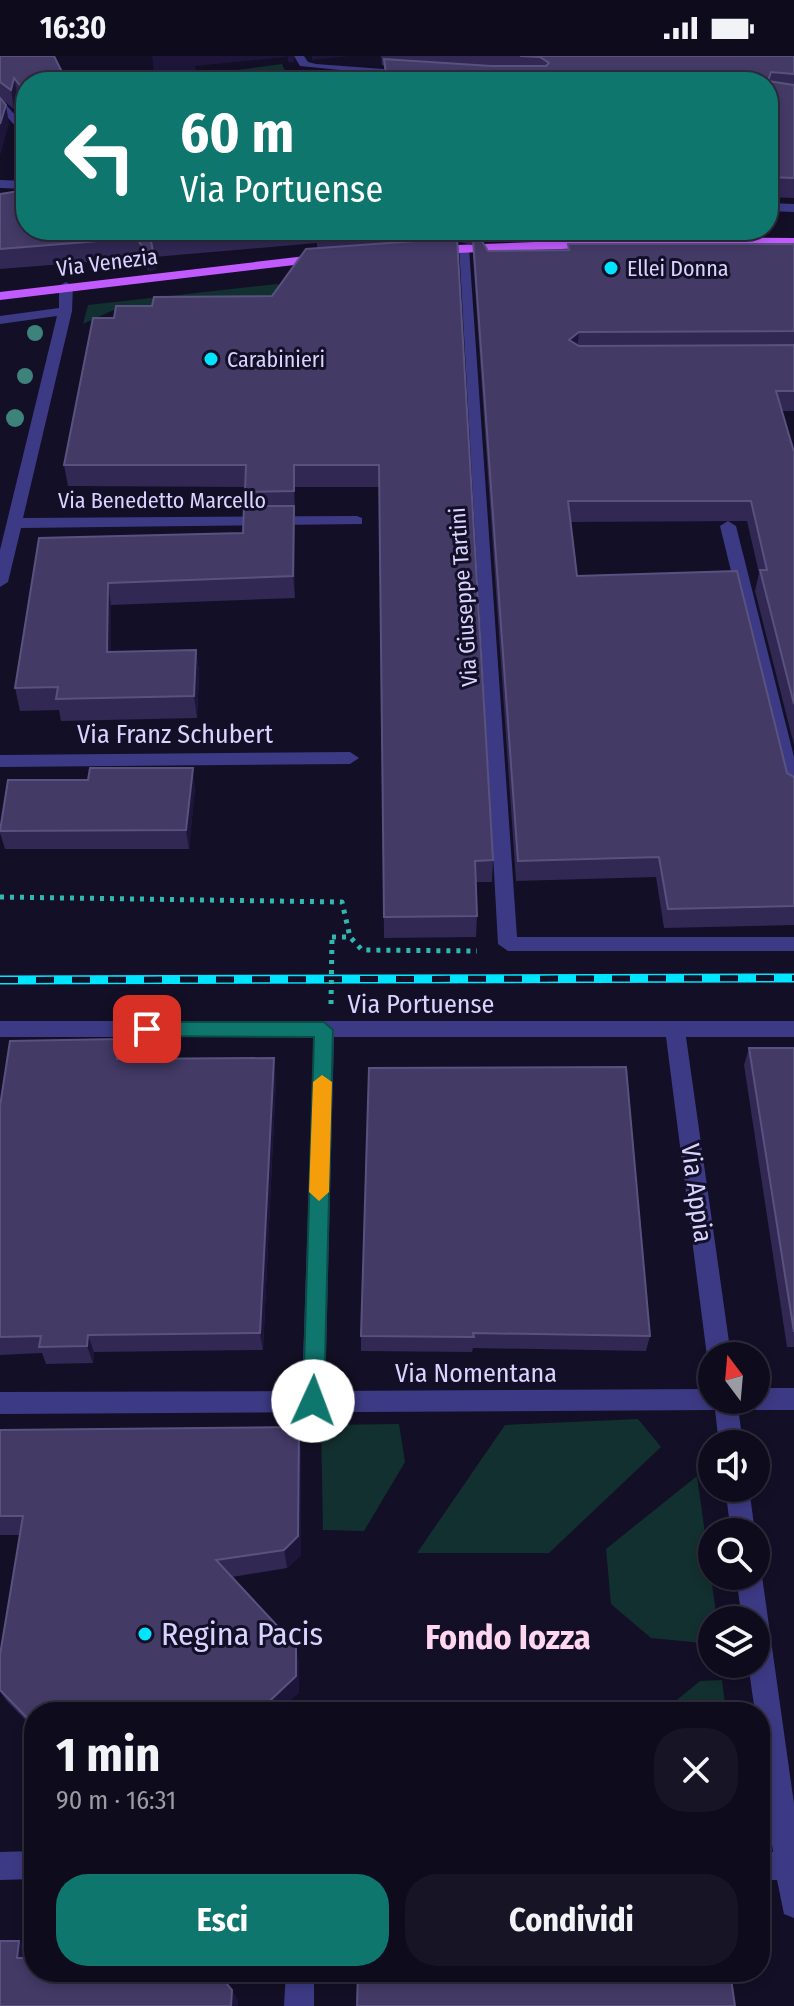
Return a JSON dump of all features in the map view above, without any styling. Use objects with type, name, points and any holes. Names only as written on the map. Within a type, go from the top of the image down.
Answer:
[{"type":"main road","points":[[418,251],[668,241],[794,242]]},
{"type":"main road","name":"Via Venezia","points":[[0,296],[66,286],[344,257]]},
{"type":"street","points":[[299,56],[304,64],[316,67],[387,72]]},
{"type":"street","points":[[0,101],[16,122]]},
{"type":"street","name":"Via Giuseppe Tartini","points":[[463,248],[508,944]]},
{"type":"street","points":[[0,582],[65,311],[66,286]]},
{"type":"street","points":[[0,320],[65,311]]},
{"type":"street","name":"Via Benedetto Marcello","points":[[14,523],[357,521]]},
{"type":"street","points":[[728,526],[794,792]]},
{"type":"street","points":[[774,710],[794,711]]},
{"type":"street","name":"Via Franz Schubert","points":[[0,761],[350,758]]},
{"type":"street","points":[[508,944],[794,944]]},
{"type":"street","name":"Via Portuense","points":[[0,1029],[794,1029]]},
{"type":"street","points":[[313,1401],[324,1030]]},
{"type":"street","name":"Via Appia","points":[[675,1030],[717,1342]]},
{"type":"street","points":[[770,1399],[794,1399]]},
{"type":"street","name":"Via Nomentana","points":[[0,1403],[698,1400]]},
{"type":"street","points":[[764,1678],[767,1702]]},
{"type":"street","points":[[770,1720],[794,1904]]},
{"type":"street","points":[[0,1866],[24,1865]]},
{"type":"street","points":[[770,1866],[791,1866]]},
{"type":"street","points":[[299,2006],[300,1982]]},
{"type":"path","points":[[0,897],[342,902],[350,937],[362,950],[476,951],[508,944]]},
{"type":"path","points":[[331,1004],[332,937],[350,937]]},
{"type":"green space","points":[[282,64],[286,72],[222,72]]},
{"type":"green space","points":[[277,284],[287,289],[281,296],[116,309],[83,324],[88,305]]},
{"type":"green space","points":[[638,1419],[661,1447],[549,1553],[417,1553],[505,1425]]},
{"type":"green space","points":[[399,1424],[405,1462],[364,1531],[323,1530],[321,1425]]},
{"type":"green space","points":[[697,1476],[698,1502],[701,1502],[703,1518],[698,1518],[698,1590],[713,1590],[715,1606],[698,1606],[698,1643],[651,1638],[611,1604],[606,1549]]},
{"type":"green space","points":[[722,1680],[725,1702],[674,1702],[700,1681]]},
{"type":"building","points":[[0,56],[54,56],[62,72],[16,72],[11,90],[0,82]]},
{"type":"building","points":[[520,56],[794,56],[794,74],[386,72],[384,59],[491,66],[546,66],[549,63],[540,57]]},
{"type":"building","points":[[778,83],[794,85],[794,178],[778,177]]},
{"type":"building","points":[[0,98],[6,105],[0,124]]},
{"type":"building","points":[[16,192],[16,240],[111,240],[0,249],[0,194]]},
{"type":"building","points":[[138,240],[151,240],[153,251],[146,251]]},
{"type":"building","points":[[457,240],[493,860],[475,861],[477,916],[384,917],[379,465],[294,465],[294,491],[245,492],[246,465],[64,465],[93,318],[114,318],[116,306],[152,306],[154,297],[272,296],[306,249]]},
{"type":"building","points":[[473,240],[481,240],[488,251],[569,250],[568,244],[794,244],[794,331],[579,332],[569,340],[579,346],[794,345],[794,391],[776,391],[794,452],[794,704],[760,570],[767,570],[751,501],[568,501],[577,576],[737,571],[787,773],[794,777],[794,906],[668,909],[659,857],[518,861]]},
{"type":"building","points":[[244,506],[294,506],[293,576],[108,583],[107,652],[196,650],[194,696],[56,699],[58,687],[15,688],[39,538],[243,533]]},
{"type":"building","points":[[90,768],[193,768],[186,830],[0,831],[8,780],[88,780]]},
{"type":"building","points":[[118,1039],[117,1059],[274,1058],[260,1333],[88,1335],[87,1346],[39,1347],[41,1336],[0,1337],[0,1106],[10,1041]]},
{"type":"building","points":[[749,1048],[794,1048],[794,1332]]},
{"type":"building","points":[[626,1067],[650,1336],[473,1333],[474,1337],[361,1336],[369,1068]]},
{"type":"building","points":[[299,1427],[298,1536],[284,1550],[216,1560],[296,1646],[296,1676],[269,1702],[24,1702],[24,1715],[0,1690],[0,1655],[23,1516],[0,1516],[0,1430]]},
{"type":"building","points":[[0,1941],[19,1941],[17,1958],[24,1958],[24,1982],[225,1982],[232,1990],[231,2006],[0,2006]]},
{"type":"building","points":[[358,1982],[731,1982],[735,2006],[357,2006]]},
{"type":"railway","points":[[0,980],[794,978]]},
{"type":"slow traffic","points":[[319,1192],[322,1082]]},
{"type":"place","name":"Ellei Donna","points":[[611,268]]},
{"type":"place","name":"Carabinieri","points":[[211,359]]},
{"type":"place","name":"Regina Pacis","points":[[145,1634]]},
{"type":"district","name":"Fondo Iozza","points":[[508,1637]]},
{"type":"route","points":[[147,1029],[324,1030],[313,1401]]}]
